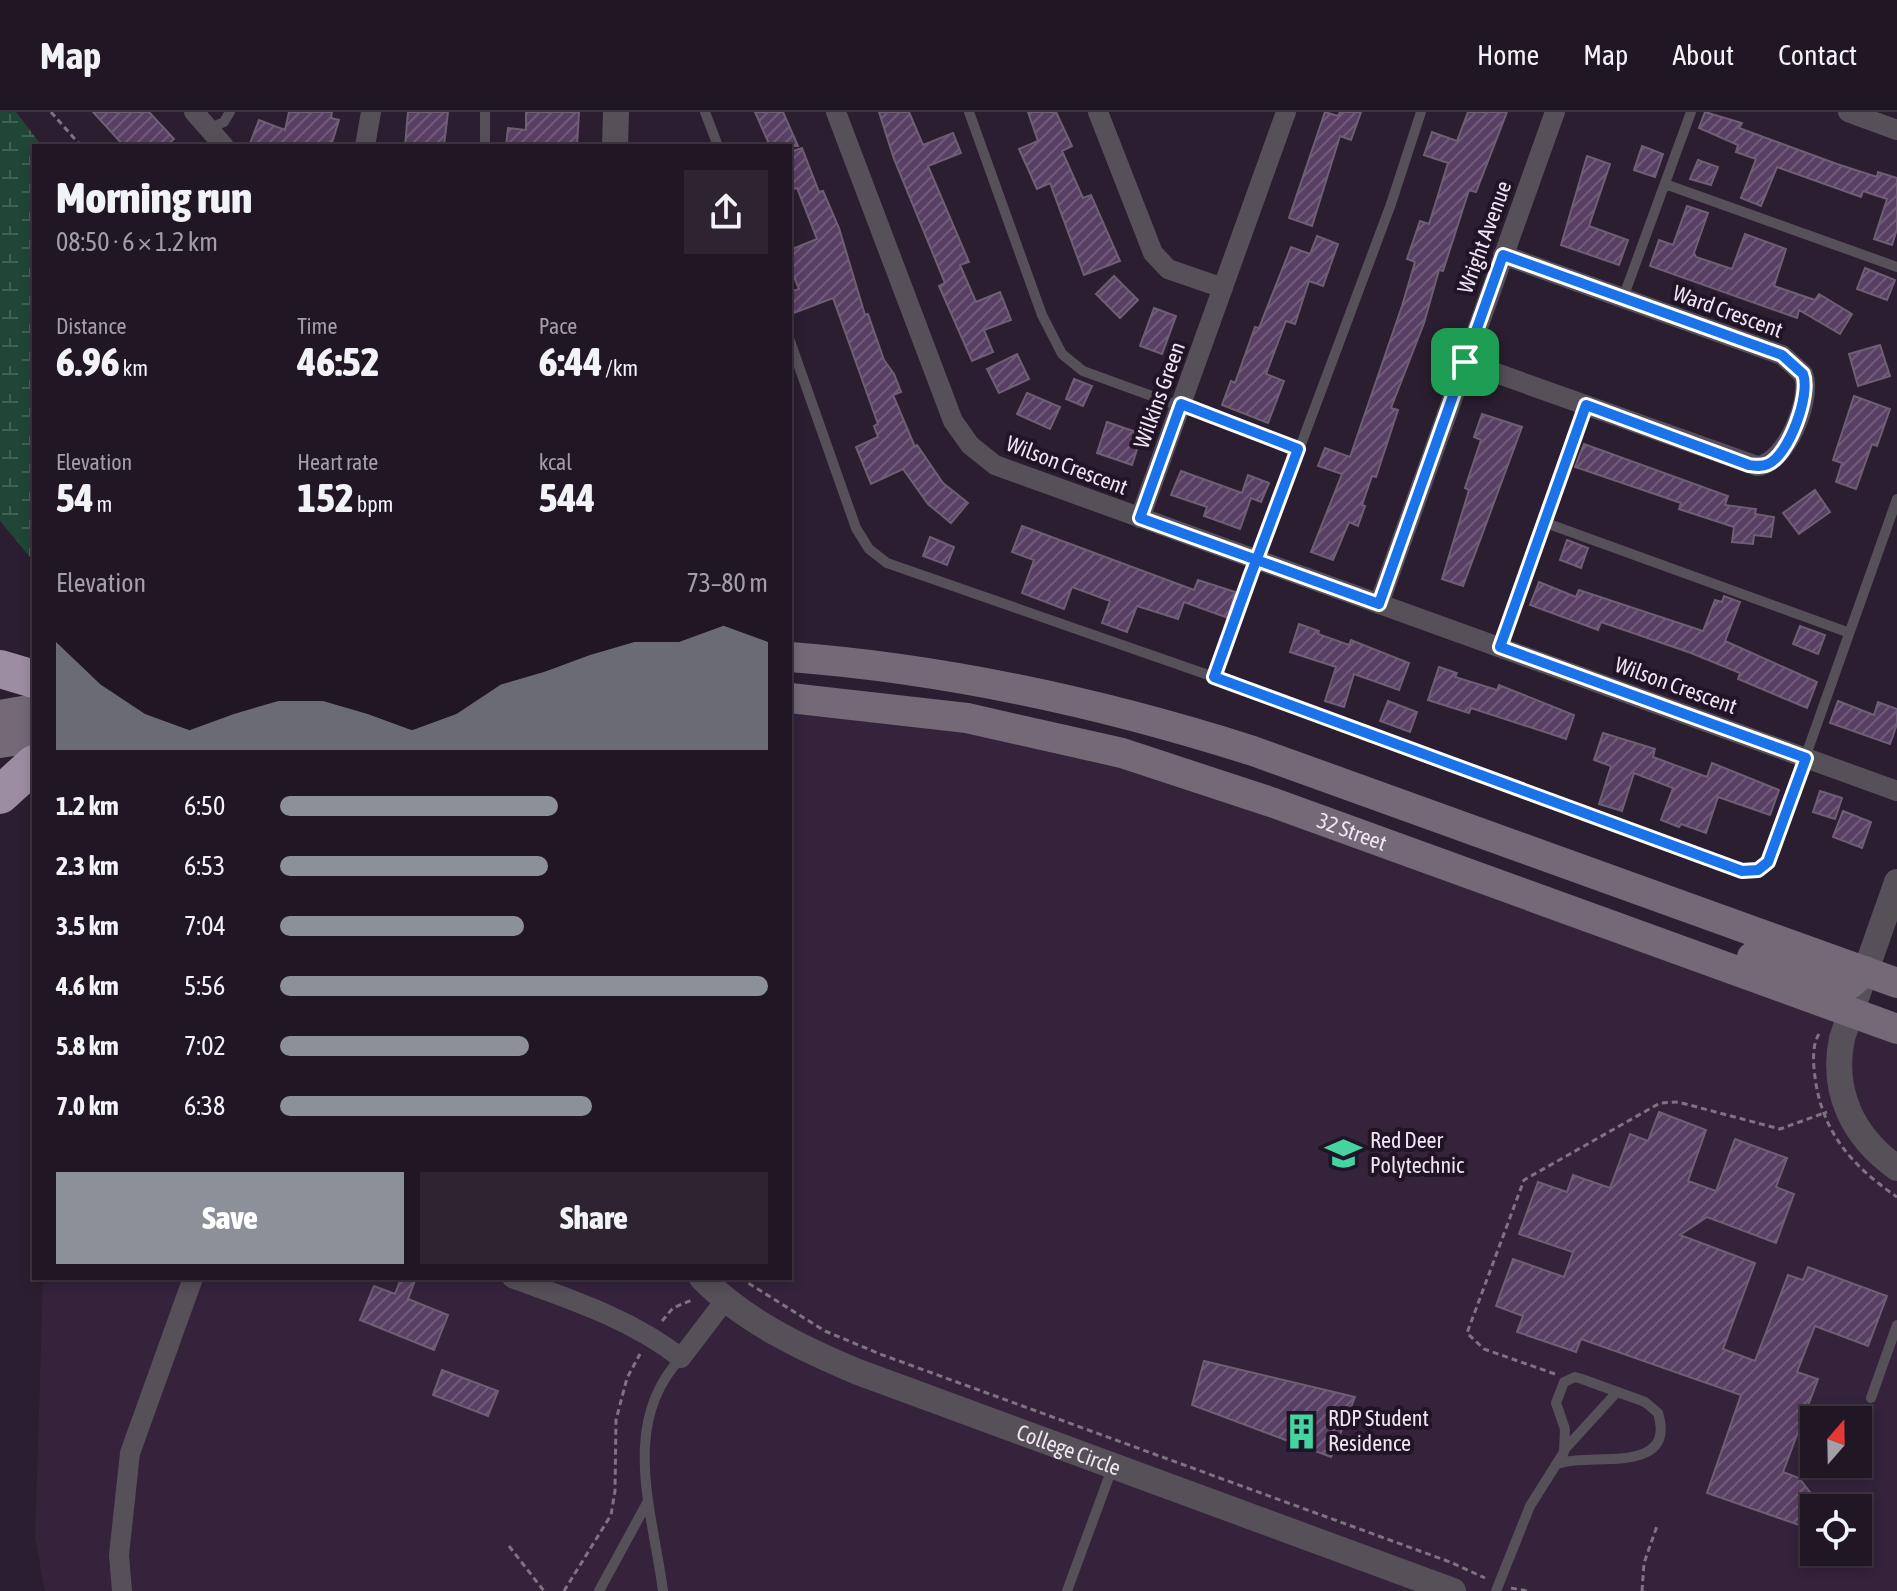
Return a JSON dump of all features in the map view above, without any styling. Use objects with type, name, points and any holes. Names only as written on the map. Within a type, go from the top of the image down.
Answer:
[{"type":"highway","points":[[0,669],[32,678]]},
{"type":"highway","points":[[0,795],[32,766]]},
{"type":"main road","name":"32 Street","points":[[792,657],[1016,688],[1173,726],[1313,772],[1897,983]]},
{"type":"main road","name":"32 Street","points":[[792,698],[967,718],[1122,753],[1274,803],[1897,1029]]},
{"type":"main road","points":[[0,715],[32,709]]},
{"type":"main road","points":[[0,743],[32,738]]},
{"type":"main road","points":[[1563,910],[1695,939],[1839,984],[1850,984],[1865,971]]},
{"type":"main road","points":[[1851,1012],[1897,1008]]},
{"type":"street","points":[[194,112],[222,144]]},
{"type":"street","points":[[365,144],[371,112]]},
{"type":"street","points":[[615,144],[616,112]]},
{"type":"street","name":"Wilson Crescent","points":[[836,112],[960,435],[982,456],[1007,470],[1897,791]]},
{"type":"street","points":[[1098,112],[1153,253],[1168,269],[1223,288]]},
{"type":"street","name":"Wilkins Green","points":[[1140,518],[1286,112]]},
{"type":"street","name":"Wright Avenue","points":[[1379,604],[1555,112]]},
{"type":"street","points":[[1848,112],[1897,130]]},
{"type":"street","name":"Ward Crescent","points":[[1465,362],[1757,466],[1770,463],[1784,449],[1804,397],[1806,381],[1790,360],[1503,255]]},
{"type":"street","points":[[1897,882],[1851,1012],[1839,1062],[1846,1106],[1865,1141],[1897,1168]]},
{"type":"street","points":[[122,1591],[119,1555],[130,1453],[192,1280]]},
{"type":"street","points":[[518,1280],[588,1305],[651,1337],[681,1358],[733,1288]]},
{"type":"street","name":"College Circle","points":[[698,1288],[733,1288],[788,1339],[844,1367],[1453,1591]]},
{"type":"lane","points":[[208,129],[224,122],[230,112]]},
{"type":"lane","points":[[485,112],[485,144]]},
{"type":"lane","points":[[705,112],[717,144]]},
{"type":"lane","points":[[969,112],[1042,315],[1062,354],[1083,371],[1181,404],[1298,449]]},
{"type":"lane","points":[[1214,677],[1391,204],[1421,112]]},
{"type":"lane","points":[[1623,298],[1691,112]]},
{"type":"lane","points":[[1665,184],[1897,267]]},
{"type":"lane","points":[[792,347],[856,528],[869,549],[887,563],[1214,677],[1742,871],[1758,870],[1768,862],[1849,643],[1847,632],[1897,499]]},
{"type":"lane","points":[[1500,647],[1586,405]]},
{"type":"lane","points":[[1546,523],[1847,632]]},
{"type":"lane","points":[[1871,1398],[1896,1329]]},
{"type":"lane","points":[[663,1591],[655,1525],[647,1503],[647,1414],[660,1383],[681,1358]]},
{"type":"lane","points":[[1496,1591],[1530,1506],[1561,1463],[1565,1429],[1556,1403],[1560,1388],[1569,1379],[1582,1379],[1645,1402],[1658,1413],[1660,1429],[1651,1449],[1637,1458],[1582,1458],[1561,1463]]},
{"type":"lane","points":[[1565,1449],[1617,1392]]},
{"type":"lane","points":[[1067,1591],[1113,1466]]},
{"type":"lane","points":[[599,1591],[647,1503]]},
{"type":"path","points":[[51,112],[79,144]]},
{"type":"path","points":[[1569,1379],[1484,1349],[1467,1333],[1524,1180],[1660,1103],[1678,1102],[1780,1129],[1846,1106]]},
{"type":"path","points":[[564,1591],[611,1515],[615,1491],[616,1420],[627,1378],[651,1337],[673,1308],[698,1288]]},
{"type":"path","points":[[733,1288],[836,1335],[1476,1574]]},
{"type":"path","points":[[1642,1591],[1644,1563],[1657,1526]]},
{"type":"path","points":[[509,1546],[544,1591]]},
{"type":"path","points":[[1518,1590],[1527,1591]]},
{"type":"shaded area","name":"Red Deer Polytechnic","points":[[792,698],[1047,734],[1897,1029],[1897,1591],[45,1591],[35,1538],[43,1280],[792,1280]]},
{"type":"green space","points":[[0,112],[16,112],[40,144],[32,144],[32,560],[0,521]]},
{"type":"building","points":[[93,112],[149,112],[174,139],[168,144],[122,144]]},
{"type":"building","points":[[289,112],[332,112],[331,118],[339,120],[332,144],[250,144],[259,120],[285,130]]},
{"type":"building","points":[[408,112],[448,112],[444,144],[405,144]]},
{"type":"building","points":[[526,112],[579,112],[577,144],[506,144],[508,128],[526,130]]},
{"type":"building","points":[[755,112],[783,112],[798,146],[769,144]]},
{"type":"building","points":[[879,112],[909,112],[923,145],[953,133],[961,153],[928,166],[969,262],[960,265],[976,302],[1000,292],[1011,320],[984,330],[993,352],[972,361],[939,286],[945,283],[894,159]]},
{"type":"building","points":[[1028,112],[1056,112],[1072,146],[1062,151],[1083,198],[1091,195],[1120,261],[1084,275],[1050,183],[1037,189],[1019,149],[1038,141]]},
{"type":"building","points":[[1325,112],[1338,116],[1340,112],[1361,112],[1351,140],[1340,136],[1312,226],[1289,218]]},
{"type":"building","points":[[1468,112],[1507,112],[1476,192],[1469,190],[1443,271],[1439,270],[1424,323],[1391,408],[1398,410],[1376,477],[1372,476],[1362,505],[1365,506],[1358,526],[1349,522],[1333,560],[1311,552],[1342,474],[1318,466],[1325,448],[1350,457],[1415,262],[1407,259],[1420,221],[1429,224],[1448,163],[1424,155],[1432,132],[1457,141]]},
{"type":"building","points":[[1705,112],[1742,123],[1739,128],[1837,164],[1877,177],[1878,172],[1897,178],[1897,229],[1892,245],[1874,239],[1887,199],[1863,191],[1861,197],[1777,167],[1761,206],[1741,198],[1756,159],[1736,152],[1738,145],[1699,128]]},
{"type":"building","points":[[1642,146],[1663,154],[1655,177],[1634,170]]},
{"type":"building","points":[[802,148],[819,192],[823,191],[839,228],[865,315],[868,314],[884,360],[901,392],[893,395],[915,447],[917,445],[943,483],[968,503],[951,523],[928,504],[903,469],[871,484],[856,447],[878,437],[874,426],[878,424],[833,298],[794,313],[792,291],[799,289],[792,272],[792,249],[817,239],[797,188],[792,189],[792,151]]},
{"type":"building","points":[[1587,156],[1610,164],[1589,226],[1628,240],[1619,265],[1561,245]]},
{"type":"building","points":[[1698,160],[1718,167],[1711,185],[1690,179]]},
{"type":"building","points":[[1687,206],[1708,213],[1694,253],[1696,257],[1732,269],[1745,234],[1786,249],[1774,286],[1815,300],[1819,294],[1852,314],[1840,334],[1799,310],[1797,318],[1650,266],[1659,240],[1673,245]]},
{"type":"building","points":[[1317,236],[1338,244],[1323,286],[1309,281],[1295,324],[1286,321],[1266,374],[1284,381],[1268,423],[1222,405],[1231,381],[1235,383],[1255,327],[1259,328],[1291,247],[1310,254]]},
{"type":"building","points":[[1865,268],[1895,280],[1887,300],[1857,289]]},
{"type":"building","points":[[1114,276],[1138,300],[1120,318],[1096,294]]},
{"type":"building","points":[[1154,308],[1176,316],[1162,354],[1140,346]]},
{"type":"building","points":[[1880,345],[1890,376],[1858,386],[1849,354]]},
{"type":"building","points":[[1017,354],[1029,379],[999,393],[987,369]]},
{"type":"building","points":[[1074,379],[1092,386],[1083,406],[1066,399]]},
{"type":"building","points":[[1027,393],[1060,407],[1050,429],[1017,414]]},
{"type":"building","points":[[1854,396],[1890,409],[1877,446],[1872,444],[1856,489],[1836,482],[1842,463],[1833,460]]},
{"type":"building","points":[[1482,414],[1522,427],[1463,586],[1442,579],[1469,490],[1465,488],[1481,440],[1474,437]]},
{"type":"building","points":[[1107,422],[1142,434],[1132,465],[1097,453]]},
{"type":"building","points":[[1584,444],[1728,496],[1725,505],[1756,509],[1755,514],[1774,517],[1771,537],[1754,535],[1753,544],[1732,542],[1734,527],[1679,509],[1681,503],[1575,467]]},
{"type":"building","points":[[1181,471],[1242,493],[1248,475],[1269,483],[1261,502],[1251,498],[1240,529],[1204,516],[1207,507],[1171,495]]},
{"type":"building","points":[[1815,490],[1830,512],[1799,534],[1783,513]]},
{"type":"building","points":[[1022,526],[1194,590],[1198,580],[1235,592],[1228,618],[1184,602],[1178,619],[1137,606],[1127,632],[1102,623],[1110,601],[1072,587],[1064,609],[1022,593],[1034,560],[1012,552]]},
{"type":"building","points":[[930,537],[954,547],[947,565],[923,556]]},
{"type":"building","points":[[1567,540],[1588,548],[1581,568],[1560,560]]},
{"type":"building","points":[[1539,582],[1576,597],[1579,590],[1703,631],[1715,600],[1722,602],[1724,596],[1740,602],[1725,641],[1817,682],[1807,708],[1738,679],[1740,673],[1691,653],[1601,622],[1598,630],[1530,605]]},
{"type":"building","points":[[1299,624],[1349,645],[1351,640],[1409,663],[1399,690],[1354,674],[1344,707],[1325,701],[1336,667],[1290,652]]},
{"type":"building","points":[[1800,626],[1825,635],[1818,654],[1793,644]]},
{"type":"building","points":[[1439,667],[1457,673],[1455,677],[1497,690],[1499,685],[1574,715],[1566,739],[1471,708],[1469,713],[1428,700]]},
{"type":"building","points":[[1388,701],[1417,712],[1410,732],[1380,721]]},
{"type":"building","points":[[1838,701],[1874,715],[1878,702],[1897,709],[1897,724],[1890,744],[1830,723]]},
{"type":"building","points":[[1603,733],[1655,749],[1653,757],[1707,777],[1712,763],[1779,790],[1770,815],[1718,797],[1706,833],[1681,824],[1679,827],[1661,820],[1673,788],[1634,773],[1622,811],[1599,804],[1611,766],[1594,760]]},
{"type":"building","points":[[1820,791],[1842,798],[1835,819],[1813,812]]},
{"type":"building","points":[[1843,811],[1871,822],[1862,848],[1833,837]]},
{"type":"building","points":[[1659,1112],[1706,1130],[1688,1181],[1716,1191],[1735,1139],[1787,1158],[1776,1187],[1794,1194],[1776,1243],[1707,1217],[1680,1235],[1755,1263],[1723,1349],[1755,1361],[1788,1275],[1803,1280],[1808,1267],[1887,1296],[1868,1346],[1815,1326],[1797,1372],[1818,1379],[1808,1406],[1800,1406],[1800,1427],[1783,1472],[1799,1478],[1811,1494],[1800,1494],[1800,1525],[1707,1493],[1741,1395],[1581,1339],[1576,1352],[1517,1332],[1523,1316],[1496,1306],[1513,1259],[1564,1277],[1573,1252],[1519,1234],[1538,1182],[1567,1192],[1573,1175],[1610,1188],[1630,1134],[1648,1141]]},
{"type":"building","points":[[400,1280],[415,1280],[408,1299],[448,1315],[434,1350],[360,1320],[374,1286],[395,1294]]},
{"type":"building","name":"RDP Student Residence","points":[[1204,1361],[1355,1397],[1331,1457],[1192,1405]]},
{"type":"building","points":[[442,1370],[498,1391],[488,1416],[433,1395]]},
{"type":"place","name":"Red Deer Polytechnic","points":[[1344,1153]]},
{"type":"place","name":"RDP Student Residence","points":[[1302,1431]]},
{"type":"route","points":[[1465,362],[1379,604],[1256,560],[1140,518],[1181,404],[1298,449],[1256,560],[1214,677],[1742,871],[1758,870],[1768,862],[1806,758],[1500,647],[1586,405],[1757,466],[1770,463],[1788,443],[1806,389],[1803,374],[1782,355],[1503,255],[1465,362]]}]
